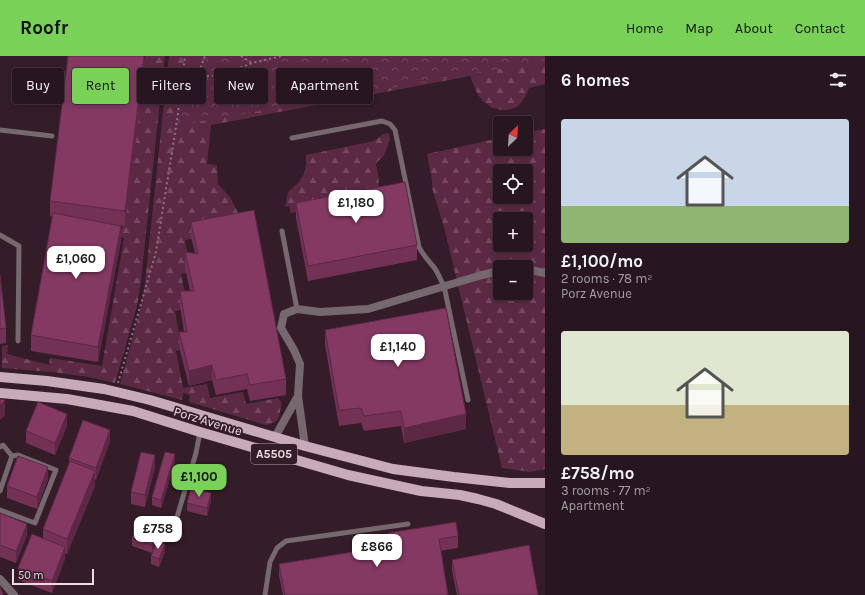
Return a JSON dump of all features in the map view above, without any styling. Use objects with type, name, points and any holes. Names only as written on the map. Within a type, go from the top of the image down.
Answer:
[{"type":"main road","name":"Porz Avenue","points":[[0,377],[47,381],[118,392],[305,446],[393,469],[510,483],[545,484]]},
{"type":"main road","name":"Porz Avenue","points":[[0,394],[67,399],[133,411],[348,475],[421,490],[478,499],[496,504],[545,524]]},
{"type":"street","points":[[533,270],[545,273]]},
{"type":"street","points":[[305,446],[298,396],[300,364],[294,350],[281,328],[284,314],[297,309],[320,312],[368,309],[493,273]]},
{"type":"street","points":[[275,437],[298,396]]},
{"type":"street","points":[[0,579],[14,595]]},
{"type":"lane","points":[[292,138],[382,121],[390,124],[396,130],[419,247],[422,254],[438,273],[444,286],[468,400]]},
{"type":"lane","points":[[0,130],[52,136]]},
{"type":"lane","points":[[282,231],[297,309]]},
{"type":"lane","points":[[0,235],[19,246],[18,341]]},
{"type":"lane","points":[[172,534],[196,453],[200,432]]},
{"type":"lane","points":[[0,446],[3,445],[12,456]]},
{"type":"lane","points":[[0,510],[35,523],[56,470],[18,455],[12,456]]},
{"type":"lane","points":[[0,491],[12,456]]},
{"type":"lane","points":[[265,595],[270,562],[277,548],[286,541],[408,524]]},
{"type":"path","points":[[183,68],[185,56]]},
{"type":"path","points":[[200,68],[204,56]]},
{"type":"path","points":[[241,56],[252,63]]},
{"type":"path","points":[[267,60],[269,56]]},
{"type":"path","points":[[206,76],[223,75],[252,63],[282,56]]},
{"type":"path","points":[[118,383],[156,252],[179,104]]},
{"type":"green space","points":[[145,56],[165,56],[164,68],[141,68],[142,61]]},
{"type":"green space","points":[[169,56],[545,56],[545,84],[529,88],[519,105],[512,109],[502,110],[493,108],[484,102],[477,92],[470,76],[373,94],[373,68],[276,68],[276,104],[322,104],[211,125],[207,164],[217,165],[218,184],[230,197],[246,229],[185,240],[191,272],[181,274],[188,309],[175,311],[182,350],[176,351],[183,388],[207,384],[210,398],[243,392],[246,404],[278,398],[282,403],[278,418],[275,422],[266,425],[189,402],[190,395],[183,393],[182,400],[120,384],[141,307],[145,282],[164,104],[206,104],[206,68],[168,68]]},
{"type":"green space","points":[[188,56],[545,56],[545,61],[373,91],[373,68],[276,68],[276,104],[299,104],[179,125],[182,104],[206,104],[206,68],[186,68]]},
{"type":"green space","points":[[137,103],[160,104],[137,306],[115,383],[89,377],[52,372],[2,368],[2,346],[8,345],[7,354],[49,365],[50,358],[102,366],[124,238],[110,236],[117,228],[122,229]]},
{"type":"green space","points":[[545,129],[545,469],[530,472],[502,468],[444,227],[432,188],[427,154],[493,140],[493,156],[533,156],[533,132]]},
{"type":"green space","points":[[389,133],[390,140],[383,157],[376,164],[379,186],[374,197],[291,213],[289,206],[285,207],[288,192],[299,182],[304,174],[306,155],[374,141],[383,134]]},
{"type":"building","points":[[68,56],[144,56],[143,68],[137,68],[138,104],[125,211],[50,201],[62,104],[64,104],[64,88]]},
{"type":"building","points":[[405,182],[417,245],[308,266],[296,203]]},
{"type":"building","points":[[254,210],[286,379],[250,385],[247,374],[216,380],[212,365],[189,371],[179,332],[187,332],[180,291],[194,291],[185,252],[198,254],[191,222]]},
{"type":"building","points":[[53,213],[121,226],[98,347],[31,335]]},
{"type":"building","points":[[0,275],[6,328],[0,329]]},
{"type":"building","points":[[446,308],[466,414],[404,428],[401,411],[364,416],[361,408],[339,410],[325,330]]},
{"type":"building","points":[[0,399],[5,400],[0,405]]},
{"type":"building","points":[[38,402],[67,414],[55,443],[26,431]]},
{"type":"building","points":[[83,420],[110,430],[96,468],[69,458]]},
{"type":"building","points":[[141,452],[155,455],[145,495],[131,492]]},
{"type":"building","points":[[165,452],[175,454],[161,500],[152,497]]},
{"type":"building","points":[[18,456],[48,467],[37,497],[7,486]]},
{"type":"building","points":[[70,461],[95,471],[67,539],[43,529]]},
{"type":"building","points":[[191,488],[211,493],[207,508],[187,503]]},
{"type":"building","points":[[0,513],[27,524],[16,551],[0,545]]},
{"type":"building","points":[[139,519],[161,527],[159,535],[136,528]]},
{"type":"building","points":[[456,522],[458,536],[439,539],[448,595],[285,595],[279,564],[390,546],[388,533]]},
{"type":"building","points":[[135,531],[155,538],[152,545],[132,538]]},
{"type":"building","points":[[32,534],[65,547],[52,581],[18,568]]},
{"type":"building","points":[[157,541],[165,544],[159,559],[151,556]]},
{"type":"building","points":[[529,545],[538,595],[459,595],[452,560]]},
{"type":"building","points":[[0,586],[3,595],[0,595]]}]
